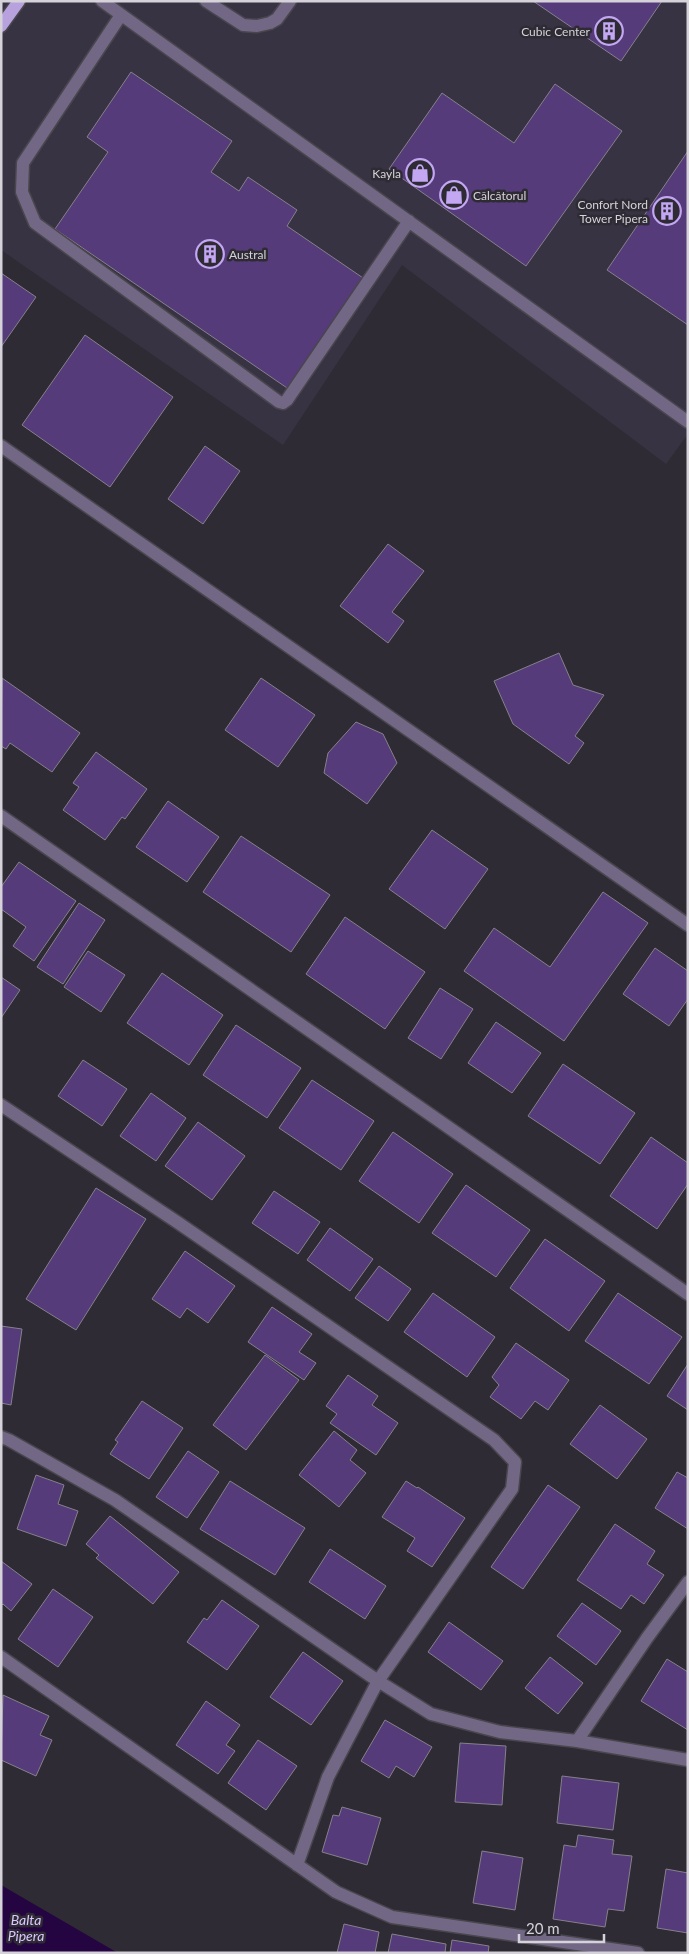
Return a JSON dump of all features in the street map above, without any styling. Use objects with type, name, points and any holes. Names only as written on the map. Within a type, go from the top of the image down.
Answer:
[{"type":"main road","points":[[1,26],[19,1]]},
{"type":"street","points":[[102,1],[688,422]]},
{"type":"street","points":[[206,1],[243,25],[257,26],[277,19],[290,1]]},
{"type":"street","points":[[121,15],[23,163],[22,192],[36,223],[279,402],[283,403],[287,400],[409,222]]},
{"type":"street","points":[[1,446],[688,925]]},
{"type":"street","points":[[1,816],[688,1294]]},
{"type":"street","points":[[1,1105],[185,1228],[494,1440],[515,1462],[512,1490],[378,1681],[328,1777],[296,1865]]},
{"type":"street","points":[[1,1437],[115,1500],[378,1681],[431,1714],[500,1732],[577,1741],[688,1760]]},
{"type":"street","points":[[577,1741],[647,1638],[688,1582]]},
{"type":"street","points":[[1,1657],[336,1892],[392,1917],[638,1953]]},
{"type":"shaded area","points":[[1,1],[688,1],[688,434],[666,464],[402,265],[283,445],[1,250]]},
{"type":"water","name":"Balta Pipera","points":[[1,1885],[118,1953],[1,1953]]},
{"type":"building","name":"Cubic Center","points":[[533,1],[662,1],[621,61]]},
{"type":"building","name":"Austral","points":[[131,72],[232,141],[211,172],[239,191],[248,177],[297,210],[287,226],[366,280],[290,390],[55,229],[108,152],[87,137]]},
{"type":"building","points":[[555,84],[622,131],[526,266],[389,169],[442,93],[514,143]]},
{"type":"building","name":"Confort Nord Tower Pipera","points":[[688,151],[688,325],[607,270]]},
{"type":"building","points":[[1,273],[36,297],[1,347]]},
{"type":"building","points":[[85,335],[173,397],[110,487],[22,425]]},
{"type":"building","points":[[205,446],[240,471],[203,524],[168,499]]},
{"type":"building","points":[[388,544],[424,571],[392,612],[404,621],[388,643],[340,606]]},
{"type":"building","points":[[559,653],[573,685],[604,695],[575,736],[584,743],[569,764],[513,724],[494,681]]},
{"type":"building","points":[[2,678],[80,733],[52,772],[10,743],[6,749],[1,746]]},
{"type":"building","points":[[261,678],[315,715],[278,767],[225,730]]},
{"type":"building","points":[[356,722],[383,734],[397,763],[367,804],[324,773],[328,753]]},
{"type":"building","points":[[96,752],[147,789],[125,819],[122,817],[105,840],[63,810],[79,787],[73,783]]},
{"type":"building","points":[[168,801],[219,837],[187,882],[136,847]]},
{"type":"building","points":[[432,830],[488,869],[445,929],[389,889]]},
{"type":"building","points":[[241,836],[330,895],[291,952],[203,892]]},
{"type":"building","points":[[19,862],[76,901],[34,961],[13,946],[26,927],[1,909],[1,887]]},
{"type":"building","points":[[603,892],[648,923],[564,1041],[464,971],[494,928],[550,967]]},
{"type":"building","points":[[79,903],[105,920],[63,984],[37,967]]},
{"type":"building","points":[[345,917],[425,972],[385,1029],[306,974]]},
{"type":"building","points":[[655,948],[688,971],[688,999],[669,1026],[623,994]]},
{"type":"building","points":[[88,951],[125,975],[101,1012],[64,987]]},
{"type":"building","points":[[162,973],[223,1015],[189,1065],[127,1023]]},
{"type":"building","points":[[1,977],[20,990],[1,1018]]},
{"type":"building","points":[[440,988],[473,1009],[441,1059],[408,1038]]},
{"type":"building","points":[[496,1022],[541,1053],[512,1093],[468,1063]]},
{"type":"building","points":[[236,1025],[301,1068],[267,1118],[203,1075]]},
{"type":"building","points":[[83,1060],[127,1089],[102,1126],[58,1096]]},
{"type":"building","points":[[563,1064],[635,1113],[600,1164],[528,1116]]},
{"type":"building","points":[[312,1080],[374,1121],[341,1170],[279,1128]]},
{"type":"building","points":[[151,1093],[186,1118],[156,1161],[120,1136]]},
{"type":"building","points":[[198,1122],[245,1156],[212,1200],[165,1166]]},
{"type":"building","points":[[393,1132],[453,1174],[419,1223],[359,1181]]},
{"type":"building","points":[[651,1137],[688,1163],[688,1184],[657,1229],[610,1196]]},
{"type":"building","points":[[466,1185],[530,1230],[496,1277],[432,1233]]},
{"type":"building","points":[[96,1188],[146,1219],[76,1330],[26,1299]]},
{"type":"building","points":[[274,1191],[320,1222],[298,1254],[252,1223]]},
{"type":"building","points":[[330,1228],[373,1259],[350,1291],[307,1260]]},
{"type":"building","points":[[545,1239],[605,1281],[569,1331],[510,1288]]},
{"type":"building","points":[[185,1251],[235,1286],[208,1323],[187,1308],[180,1318],[152,1299]]},
{"type":"building","points":[[379,1266],[411,1289],[388,1321],[355,1298]]},
{"type":"building","points":[[433,1293],[495,1337],[467,1377],[404,1332]]},
{"type":"building","points":[[618,1293],[682,1337],[649,1384],[585,1341]]},
{"type":"building","points":[[272,1307],[312,1334],[299,1352],[316,1363],[304,1380],[248,1342]]},
{"type":"building","points":[[1,1326],[22,1329],[11,1405],[1,1403]]},
{"type":"building","points":[[516,1343],[569,1380],[548,1410],[535,1401],[521,1419],[490,1397],[499,1385],[492,1377]]},
{"type":"building","points":[[265,1355],[299,1380],[246,1450],[213,1425]]},
{"type":"building","points":[[688,1364],[688,1410],[667,1396]]},
{"type":"building","points":[[348,1375],[378,1396],[372,1405],[398,1423],[376,1455],[330,1423],[337,1414],[326,1406]]},
{"type":"building","points":[[142,1401],[183,1428],[149,1479],[110,1454],[118,1442],[115,1440]]},
{"type":"building","points":[[600,1405],[647,1439],[617,1479],[570,1444]]},
{"type":"building","points":[[334,1431],[357,1450],[350,1460],[366,1473],[339,1507],[299,1475]]},
{"type":"building","points":[[188,1451],[219,1472],[187,1518],[156,1497]]},
{"type":"building","points":[[677,1472],[688,1478],[688,1529],[655,1508]]},
{"type":"building","points":[[36,1475],[64,1485],[58,1504],[78,1511],[66,1546],[17,1529]]},
{"type":"building","points":[[230,1481],[305,1528],[275,1575],[200,1529]]},
{"type":"building","points":[[406,1481],[465,1518],[432,1567],[407,1551],[415,1538],[382,1517]]},
{"type":"building","points":[[548,1485],[580,1507],[523,1589],[491,1567]]},
{"type":"building","points":[[110,1516],[179,1572],[153,1604],[96,1558],[99,1555],[86,1544]]},
{"type":"building","points":[[615,1524],[655,1551],[647,1564],[664,1575],[644,1604],[631,1595],[621,1609],[577,1580]]},
{"type":"building","points":[[330,1549],[386,1586],[365,1619],[309,1582]]},
{"type":"building","points":[[1,1561],[32,1584],[11,1611],[3,1604],[1,1606]]},
{"type":"building","points":[[53,1589],[93,1617],[58,1667],[18,1639]]},
{"type":"building","points":[[222,1600],[259,1626],[227,1670],[187,1642],[204,1618],[207,1620]]},
{"type":"building","points":[[582,1603],[621,1631],[596,1665],[557,1636]]},
{"type":"building","points":[[449,1622],[503,1661],[481,1690],[428,1652]]},
{"type":"building","points":[[303,1652],[343,1681],[311,1725],[270,1697]]},
{"type":"building","points":[[550,1657],[583,1683],[558,1714],[525,1688]]},
{"type":"building","points":[[667,1659],[688,1672],[688,1730],[641,1701]]},
{"type":"building","points":[[3,1695],[49,1716],[40,1735],[52,1740],[36,1776],[1,1760]]},
{"type":"building","points":[[206,1701],[240,1725],[226,1745],[235,1751],[218,1774],[176,1745]]},
{"type":"building","points":[[385,1720],[432,1747],[414,1777],[396,1766],[389,1778],[361,1761]]},
{"type":"building","points":[[258,1740],[297,1766],[266,1810],[228,1783]]},
{"type":"building","points":[[460,1743],[506,1746],[502,1805],[455,1802]]},
{"type":"building","points":[[562,1776],[619,1783],[613,1830],[557,1823]]},
{"type":"building","points":[[342,1807],[381,1818],[367,1865],[322,1852],[333,1815],[339,1816]]},
{"type":"building","points":[[578,1835],[614,1840],[612,1854],[632,1856],[624,1911],[608,1909],[605,1927],[553,1919],[564,1845],[576,1847]]},
{"type":"building","points":[[482,1851],[523,1858],[515,1910],[473,1903]]},
{"type":"building","points":[[666,1869],[688,1873],[688,1933],[657,1928]]},
{"type":"building","points":[[344,1924],[379,1932],[375,1953],[337,1953]]},
{"type":"building","points":[[392,1934],[446,1944],[445,1953],[388,1953]]},
{"type":"building","points":[[452,1940],[489,1946],[488,1953],[450,1953]]},
{"type":"place","name":"Cubic Center","points":[[609,31]]},
{"type":"place","name":"Kayla","points":[[420,173]]},
{"type":"place","name":"Călcătorul","points":[[454,195]]},
{"type":"place","name":"Confort Nord Tower Pipera","points":[[667,211]]},
{"type":"place","name":"Austral","points":[[210,254]]}]
